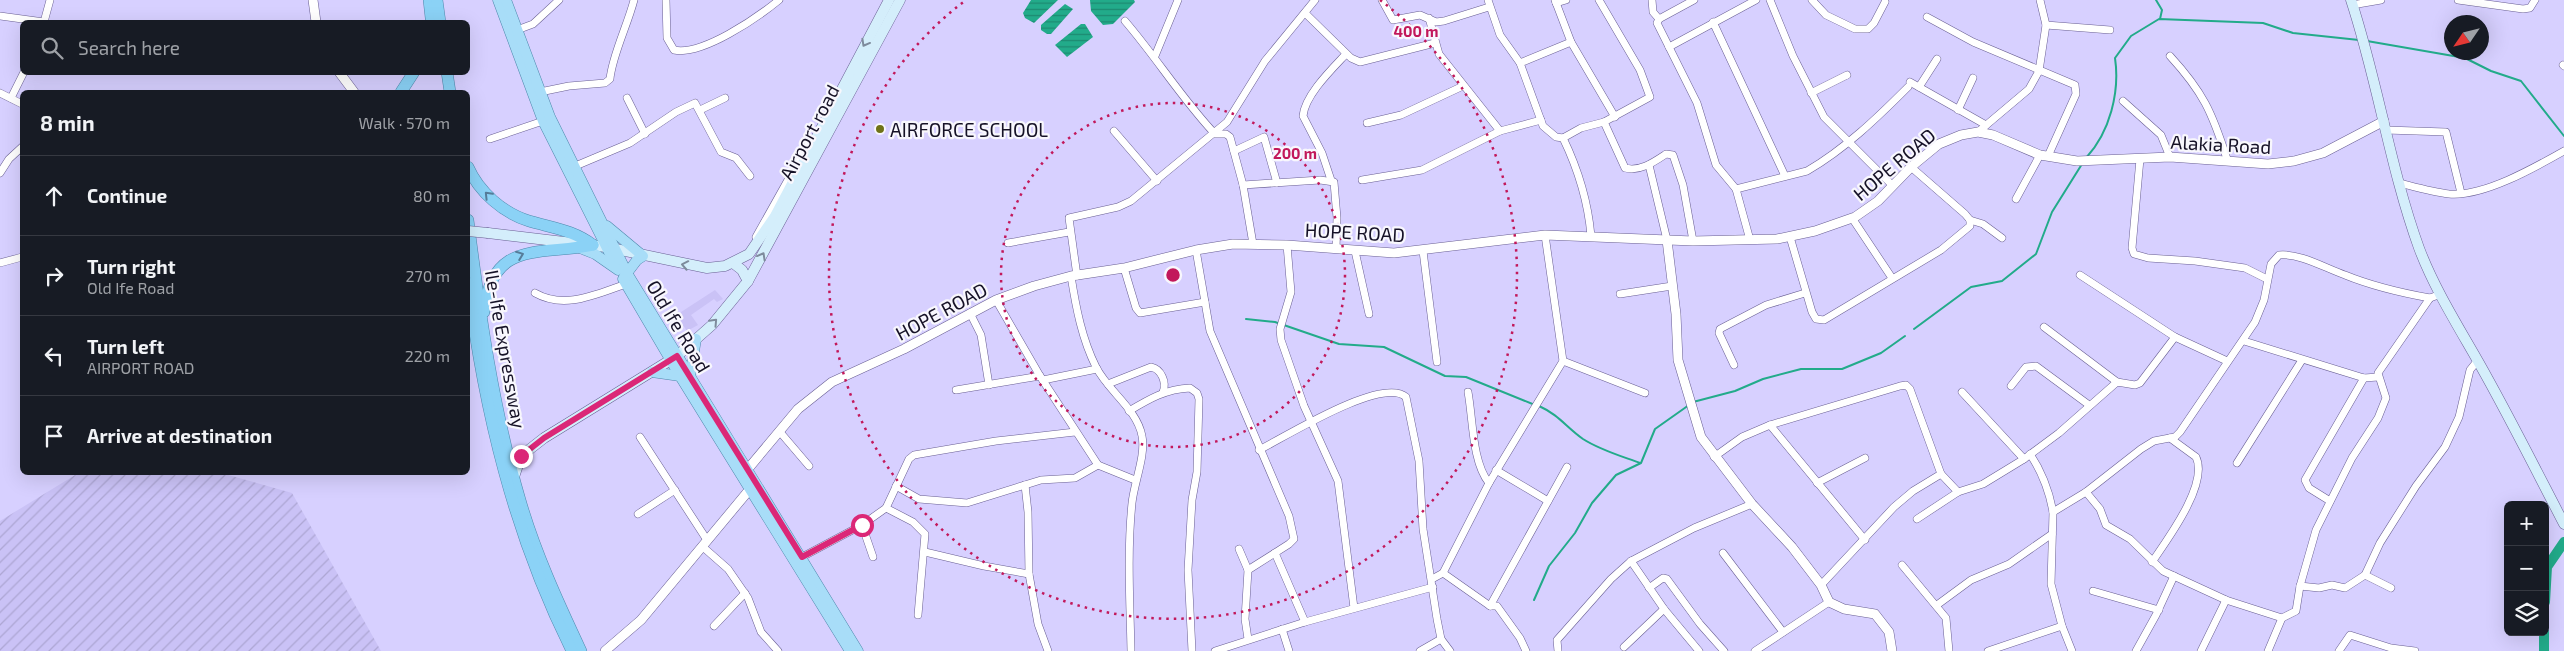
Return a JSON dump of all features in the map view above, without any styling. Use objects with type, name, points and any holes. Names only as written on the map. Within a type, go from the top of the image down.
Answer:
[{"type":"highway","points":[[428,0],[433,20]]},
{"type":"highway","points":[[434,20],[438,0]]},
{"type":"highway","points":[[402,90],[412,75]]},
{"type":"highway","points":[[441,75],[443,90]]},
{"type":"highway","points":[[448,75],[450,90]]},
{"type":"highway","points":[[470,170],[485,192],[512,214],[580,236],[593,246]]},
{"type":"highway","name":"Ile-Ife Expressway","points":[[470,235],[484,341],[496,404],[514,477],[535,544],[582,651]]},
{"type":"highway","points":[[484,341],[489,282],[502,266],[526,252],[593,246]]},
{"type":"highway","name":"Ile-Ife Expressway","points":[[470,297],[481,375],[509,493],[536,571],[572,651]]},
{"type":"main road","name":"Old Ife Road","points":[[498,0],[543,121],[624,276],[674,358],[690,377],[858,651]]},
{"type":"main road","name":"Old Ife Road","points":[[506,0],[540,92],[596,220]]},
{"type":"main road","name":"Airport road","points":[[748,281],[819,141],[856,59],[889,0]]},
{"type":"main road","name":"Airport road","points":[[733,263],[745,257],[756,248],[900,0]]},
{"type":"main road","points":[[2352,2],[2364,42],[2399,183],[2420,250],[2441,294],[2478,360],[2564,524]]},
{"type":"main road","points":[[580,236],[596,220],[643,256]]},
{"type":"main road","points":[[470,231],[610,248],[707,268],[717,268],[733,263],[742,270],[748,281],[712,325],[674,358],[536,444],[521,456],[514,477]]},
{"type":"main road","points":[[580,248],[598,256],[624,276],[637,260],[643,256]]},
{"type":"main road","points":[[690,377],[696,339]]},
{"type":"main road","name":"Old Ife Road","points":[[674,358],[680,376],[850,651]]},
{"type":"main road","points":[[652,372],[680,376]]},
{"type":"street","points":[[45,20],[50,0]]},
{"type":"street","points":[[312,0],[316,20]]},
{"type":"street","points":[[517,30],[533,24],[559,0]]},
{"type":"street","points":[[540,92],[569,86],[605,84],[610,79],[611,69],[634,0]]},
{"type":"street","points":[[666,0],[667,38],[674,50],[683,52],[696,50],[714,43],[779,0]]},
{"type":"street","points":[[1155,56],[1178,0]]},
{"type":"street","points":[[1131,651],[1130,558],[1135,480],[1142,454],[1142,436],[1129,411],[1097,369],[1079,320],[1069,232],[1071,216],[1118,207],[1131,201],[1215,134],[1227,122],[1265,61],[1315,0]]},
{"type":"street","points":[[1382,0],[1393,20],[1420,15],[1436,22],[1452,20],[1489,4],[1500,35],[1520,63],[1541,120],[1549,132],[1563,138],[1575,162],[1584,192],[1591,236]]},
{"type":"street","points":[[1566,0],[1556,2],[1571,42],[1615,117]]},
{"type":"street","points":[[1563,138],[1581,128],[1615,117],[1650,97],[1640,70],[1599,0]]},
{"type":"street","points":[[1652,0],[1653,12],[1659,18]]},
{"type":"street","points":[[1694,0],[1659,18],[1657,23],[1697,103],[1716,165],[1736,189],[1750,240]]},
{"type":"street","points":[[1668,47],[1756,0]]},
{"type":"street","points":[[1770,0],[1811,93],[1824,117],[1893,186]]},
{"type":"street","points":[[1812,0],[1826,15],[1856,29],[1868,28],[1874,23],[1885,2]]},
{"type":"street","points":[[1978,132],[2029,89],[2039,71],[2046,25],[2040,0]]},
{"type":"street","points":[[2352,2],[2381,0]]},
{"type":"street","points":[[2458,0],[2530,8],[2535,0]]},
{"type":"street","points":[[1305,13],[1346,54],[1360,62],[1435,43]]},
{"type":"street","points":[[0,16],[29,20]]},
{"type":"street","points":[[1429,18],[1439,54],[1462,86],[1500,131]]},
{"type":"street","points":[[1927,18],[1973,42],[2074,85],[2077,90],[2044,156],[2016,199]]},
{"type":"street","points":[[1125,21],[1155,56],[1215,134]]},
{"type":"street","points":[[1713,22],[1785,176]]},
{"type":"street","points":[[2046,25],[2110,30]]},
{"type":"street","points":[[1520,63],[1571,42]]},
{"type":"street","points":[[1336,248],[1336,186],[1331,180],[1319,146],[1303,116],[1303,112],[1325,77],[1346,54]]},
{"type":"street","points":[[2170,56],[2200,92],[2212,115],[2226,159]]},
{"type":"street","points":[[745,257],[856,59]]},
{"type":"street","points":[[1918,87],[1937,59]]},
{"type":"street","points":[[11,98],[22,75]]},
{"type":"street","points":[[341,75],[352,90]]},
{"type":"street","points":[[1811,93],[1847,75]]},
{"type":"street","points":[[1958,110],[1973,78]]},
{"type":"street","points":[[1736,189],[1807,171],[1849,143],[1909,84],[1918,87],[1986,125]]},
{"type":"street","points":[[1367,123],[1401,115],[1462,86]]},
{"type":"street","points":[[0,93],[20,103]]},
{"type":"street","points":[[627,98],[645,134]]},
{"type":"street","points":[[700,110],[725,98]]},
{"type":"street","points":[[2123,101],[2161,135],[2170,157]]},
{"type":"street","points":[[573,167],[630,143],[690,105],[695,104],[700,110],[721,152],[736,158],[750,176]]},
{"type":"street","points":[[1362,180],[1422,170],[1500,131],[1541,120]]},
{"type":"street","points":[[490,140],[543,121]]},
{"type":"street","points":[[1227,122],[1243,185],[1253,244]]},
{"type":"street","points":[[1604,122],[1625,168],[1631,170],[1649,165],[1666,154],[1673,155],[1683,185],[1693,241]]},
{"type":"street","points":[[2385,126],[2446,132],[2461,193]]},
{"type":"street","name":"Alakia Road","points":[[2044,156],[2089,162],[2170,157],[2226,159],[2241,163],[2268,164],[2310,157],[2385,126]]},
{"type":"street","points":[[1114,131],[1157,181]]},
{"type":"street","name":"HOPE ROAD","points":[[747,470],[808,398],[832,382],[904,349],[996,300],[1034,286],[1074,276],[1124,268],[1217,245],[1287,245],[1394,253],[1545,235],[1693,241],[1790,237],[1852,218],[1873,206],[1938,144],[1955,137],[1978,132],[2005,139],[2044,156]]},
{"type":"street","points":[[1215,134],[1226,134],[1230,137]]},
{"type":"street","points":[[1234,151],[1264,137],[1277,183]]},
{"type":"street","points":[[0,172],[9,159],[20,149]]},
{"type":"street","points":[[2399,183],[2443,193],[2461,193],[2501,183],[2563,154]]},
{"type":"street","points":[[2140,159],[2132,248],[2134,254],[2148,258],[2195,260],[2245,268],[2267,279]]},
{"type":"street","points":[[1649,165],[1667,240],[1676,314],[1676,348],[1680,372],[1691,403],[1697,429],[1714,457],[1752,504],[1787,541],[1821,585],[1829,602],[1844,609],[1875,614],[1889,632],[1892,651]]},
{"type":"street","points":[[1912,167],[1970,220],[1982,224],[2002,238]]},
{"type":"street","points":[[1243,185],[1331,180]]},
{"type":"street","points":[[1852,218],[1892,278]]},
{"type":"street","points":[[1790,237],[1805,293],[1814,315],[1820,321],[1959,236],[1970,226],[1970,220]]},
{"type":"street","points":[[1008,243],[1069,232]]},
{"type":"street","points":[[1215,651],[1230,649],[1248,639],[1433,583],[1444,573],[1496,470],[1563,361],[1545,235]]},
{"type":"street","points":[[1287,245],[1291,292],[1280,329],[1281,340],[1292,375],[1311,423],[1338,481],[1354,608]]},
{"type":"street","points":[[1196,250],[1210,331],[1231,375],[1259,450],[1294,531],[1294,539],[1248,570]]},
{"type":"street","points":[[1355,251],[1369,314]]},
{"type":"street","points":[[1423,251],[1437,362]]},
{"type":"street","points":[[2053,512],[2086,492],[2141,449],[2154,441],[2170,438],[2180,432],[2227,361],[2244,341],[2264,300],[2267,279],[2275,258],[2284,254],[2318,264],[2346,276],[2430,298],[2441,294]]},
{"type":"street","points":[[0,263],[20,258]]},
{"type":"street","points":[[1124,268],[1136,308],[1140,313],[1205,302]]},
{"type":"street","points":[[2080,275],[2175,337],[2227,361]]},
{"type":"street","points":[[535,293],[546,299],[574,301],[624,276]]},
{"type":"street","points":[[1620,294],[1672,286]]},
{"type":"street","points":[[1734,365],[1718,333],[1720,329],[1766,305],[1805,293]]},
{"type":"street","points":[[2268,651],[2282,618],[2296,611],[2300,586],[2316,530],[2352,458],[2378,418],[2386,398],[2378,373],[2430,298]]},
{"type":"street","points":[[996,300],[1075,432],[1098,465],[1135,480]]},
{"type":"street","points":[[970,313],[981,335],[989,385]]},
{"type":"street","points":[[2044,326],[2117,382],[2135,385],[2140,383],[2175,337]]},
{"type":"street","points":[[2244,341],[2364,378],[2378,377]]},
{"type":"street","points":[[2237,464],[2302,360]]},
{"type":"street","points":[[2300,586],[2319,588],[2332,585],[2346,588],[2365,576],[2384,537],[2454,429],[2470,370],[2478,360]]},
{"type":"street","points":[[1563,361],[1645,393]]},
{"type":"street","points":[[2011,386],[2026,367],[2036,366],[2089,405]]},
{"type":"street","points":[[1108,384],[1151,367],[1156,368],[1161,374],[1165,384],[1163,392]]},
{"type":"street","points":[[956,390],[1097,369]]},
{"type":"street","points":[[2330,501],[2309,488],[2305,480],[2364,378]]},
{"type":"street","points":[[1917,519],[1958,492],[1973,489],[1983,484],[2024,459],[2059,433],[2117,382]]},
{"type":"street","points":[[1714,457],[1742,437],[1770,424],[1906,386],[1910,389],[1940,474],[1958,492]]},
{"type":"street","points":[[1129,411],[1163,392],[1190,388],[1197,393],[1199,399],[1197,472],[1192,500],[1188,570],[1192,651]]},
{"type":"street","points":[[1468,392],[1478,462],[1483,475],[1489,483]]},
{"type":"street","points":[[1962,392],[2024,459]]},
{"type":"street","points":[[1259,450],[1351,402],[1395,394],[1406,397],[1417,446],[1423,529],[1441,639],[1450,651]]},
{"type":"street","points":[[1770,424],[1865,540]]},
{"type":"street","points":[[780,432],[809,466]]},
{"type":"street","points":[[802,557],[862,525],[886,508],[908,459],[914,455],[996,441],[1075,432]]},
{"type":"street","points":[[640,438],[675,490],[705,543],[728,568],[745,593],[753,610],[756,623],[778,651]]},
{"type":"street","points":[[2152,562],[2176,527],[2197,480],[2196,457],[2170,438]]},
{"type":"street","points":[[2030,454],[2047,486],[2053,512],[2052,584],[2062,626],[2072,651]]},
{"type":"street","points":[[1817,483],[1866,458]]},
{"type":"street","points":[[896,486],[920,498],[959,503],[986,498],[1041,480],[1075,478],[1098,465]]},
{"type":"street","points":[[1490,606],[1567,466]]},
{"type":"street","points":[[1496,470],[1548,501]]},
{"type":"street","points":[[1821,585],[1894,507],[1913,491],[1940,474]]},
{"type":"street","points":[[1026,484],[1029,574],[1038,624],[1048,651]]},
{"type":"street","points":[[605,651],[642,620],[750,489]]},
{"type":"street","points":[[638,514],[675,490]]},
{"type":"street","points":[[2086,492],[2100,509],[2105,523],[2130,540],[2152,562],[2174,576],[2226,600],[2282,618]]},
{"type":"street","points":[[1558,651],[1558,640],[1611,579],[1631,561],[1694,528],[1752,504]]},
{"type":"street","points":[[886,508],[913,522],[922,530],[926,537],[918,615]]},
{"type":"street","points":[[862,525],[873,557]]},
{"type":"street","points":[[1936,605],[1971,580],[2009,564],[2052,534]]},
{"type":"street","points":[[1239,549],[1248,570],[1245,620],[1248,639]]},
{"type":"street","points":[[925,552],[1029,574]]},
{"type":"street","points":[[1275,553],[1305,622]]},
{"type":"street","points":[[1723,553],[1783,632]]},
{"type":"street","points":[[1631,561],[1664,609],[1699,651]]},
{"type":"street","points":[[1902,565],[1946,618],[1949,651]]},
{"type":"street","points":[[1444,573],[1490,606],[1497,606],[1520,638],[1526,651]]},
{"type":"street","points":[[2136,651],[2159,610],[2174,576]]},
{"type":"street","points":[[2365,576],[2391,588]]},
{"type":"street","points":[[1649,588],[1663,578],[1667,579],[1700,624],[1724,651]]},
{"type":"street","points":[[2093,591],[2159,610]]},
{"type":"street","points":[[714,626],[745,593]]},
{"type":"street","points":[[2201,651],[2226,600]]},
{"type":"street","points":[[1755,651],[1829,602]]},
{"type":"street","points":[[1624,648],[1664,609]]},
{"type":"street","points":[[1988,651],[2004,648],[2062,626]]},
{"type":"street","points":[[1282,629],[1289,651]]},
{"type":"street","points":[[2339,651],[2350,635],[2390,648],[2415,651]]},
{"type":"street","points":[[1420,651],[1441,639]]},
{"type":"shaded area","points":[[1031,0],[1058,0],[1034,23],[1025,18],[1023,13]]},
{"type":"shaded area","points":[[1090,0],[1134,0],[1135,2],[1113,24],[1103,25],[1091,11]]},
{"type":"shaded area","points":[[1065,4],[1073,9],[1051,34],[1041,30],[1041,25]]},
{"type":"shaded area","points":[[1081,24],[1085,24],[1093,37],[1067,57],[1055,45]]},
{"type":"shaded area","points":[[715,290],[723,299],[717,302],[714,299],[691,315],[698,325],[687,331],[678,318],[678,314]]},
{"type":"shaded area","points":[[75,475],[228,475],[292,493],[381,651],[0,651],[0,521]]},
{"type":"waterway","points":[[2156,0],[2162,10],[2160,19]]},
{"type":"waterway","points":[[2086,158],[2101,136],[2111,111],[2116,84],[2115,58],[2131,36],[2159,19],[2263,23],[2293,33],[2359,40]]},
{"type":"waterway","points":[[2367,41],[2465,58],[2491,71],[2521,81],[2564,136]]},
{"type":"waterway","points":[[1914,329],[1971,287],[2002,281],[2036,254],[2052,212],[2082,164]]},
{"type":"waterway","points":[[1246,319],[1275,322],[1339,344],[1384,347],[1445,376],[1466,377],[1535,405]]},
{"type":"waterway","points":[[1693,402],[1735,391],[1763,379],[1801,369],[1842,369],[1881,353],[1905,336]]},
{"type":"waterway","points":[[1534,600],[1549,566],[1575,533],[1592,503],[1616,475],[1641,463],[1655,429],[1689,405]]},
{"type":"waterway","points":[[1539,406],[1552,413],[1577,435],[1590,443],[1640,463]]},
{"type":"waterway","points":[[2546,591],[2547,567],[2564,542]]},
{"type":"waterway","points":[[2544,636],[2544,651]]},
{"type":"place","name":"AIRFORCE SCHOOL","points":[[880,129]]},
{"type":"route","points":[[521,456],[544,438],[677,356],[802,557],[862,525]]}]
